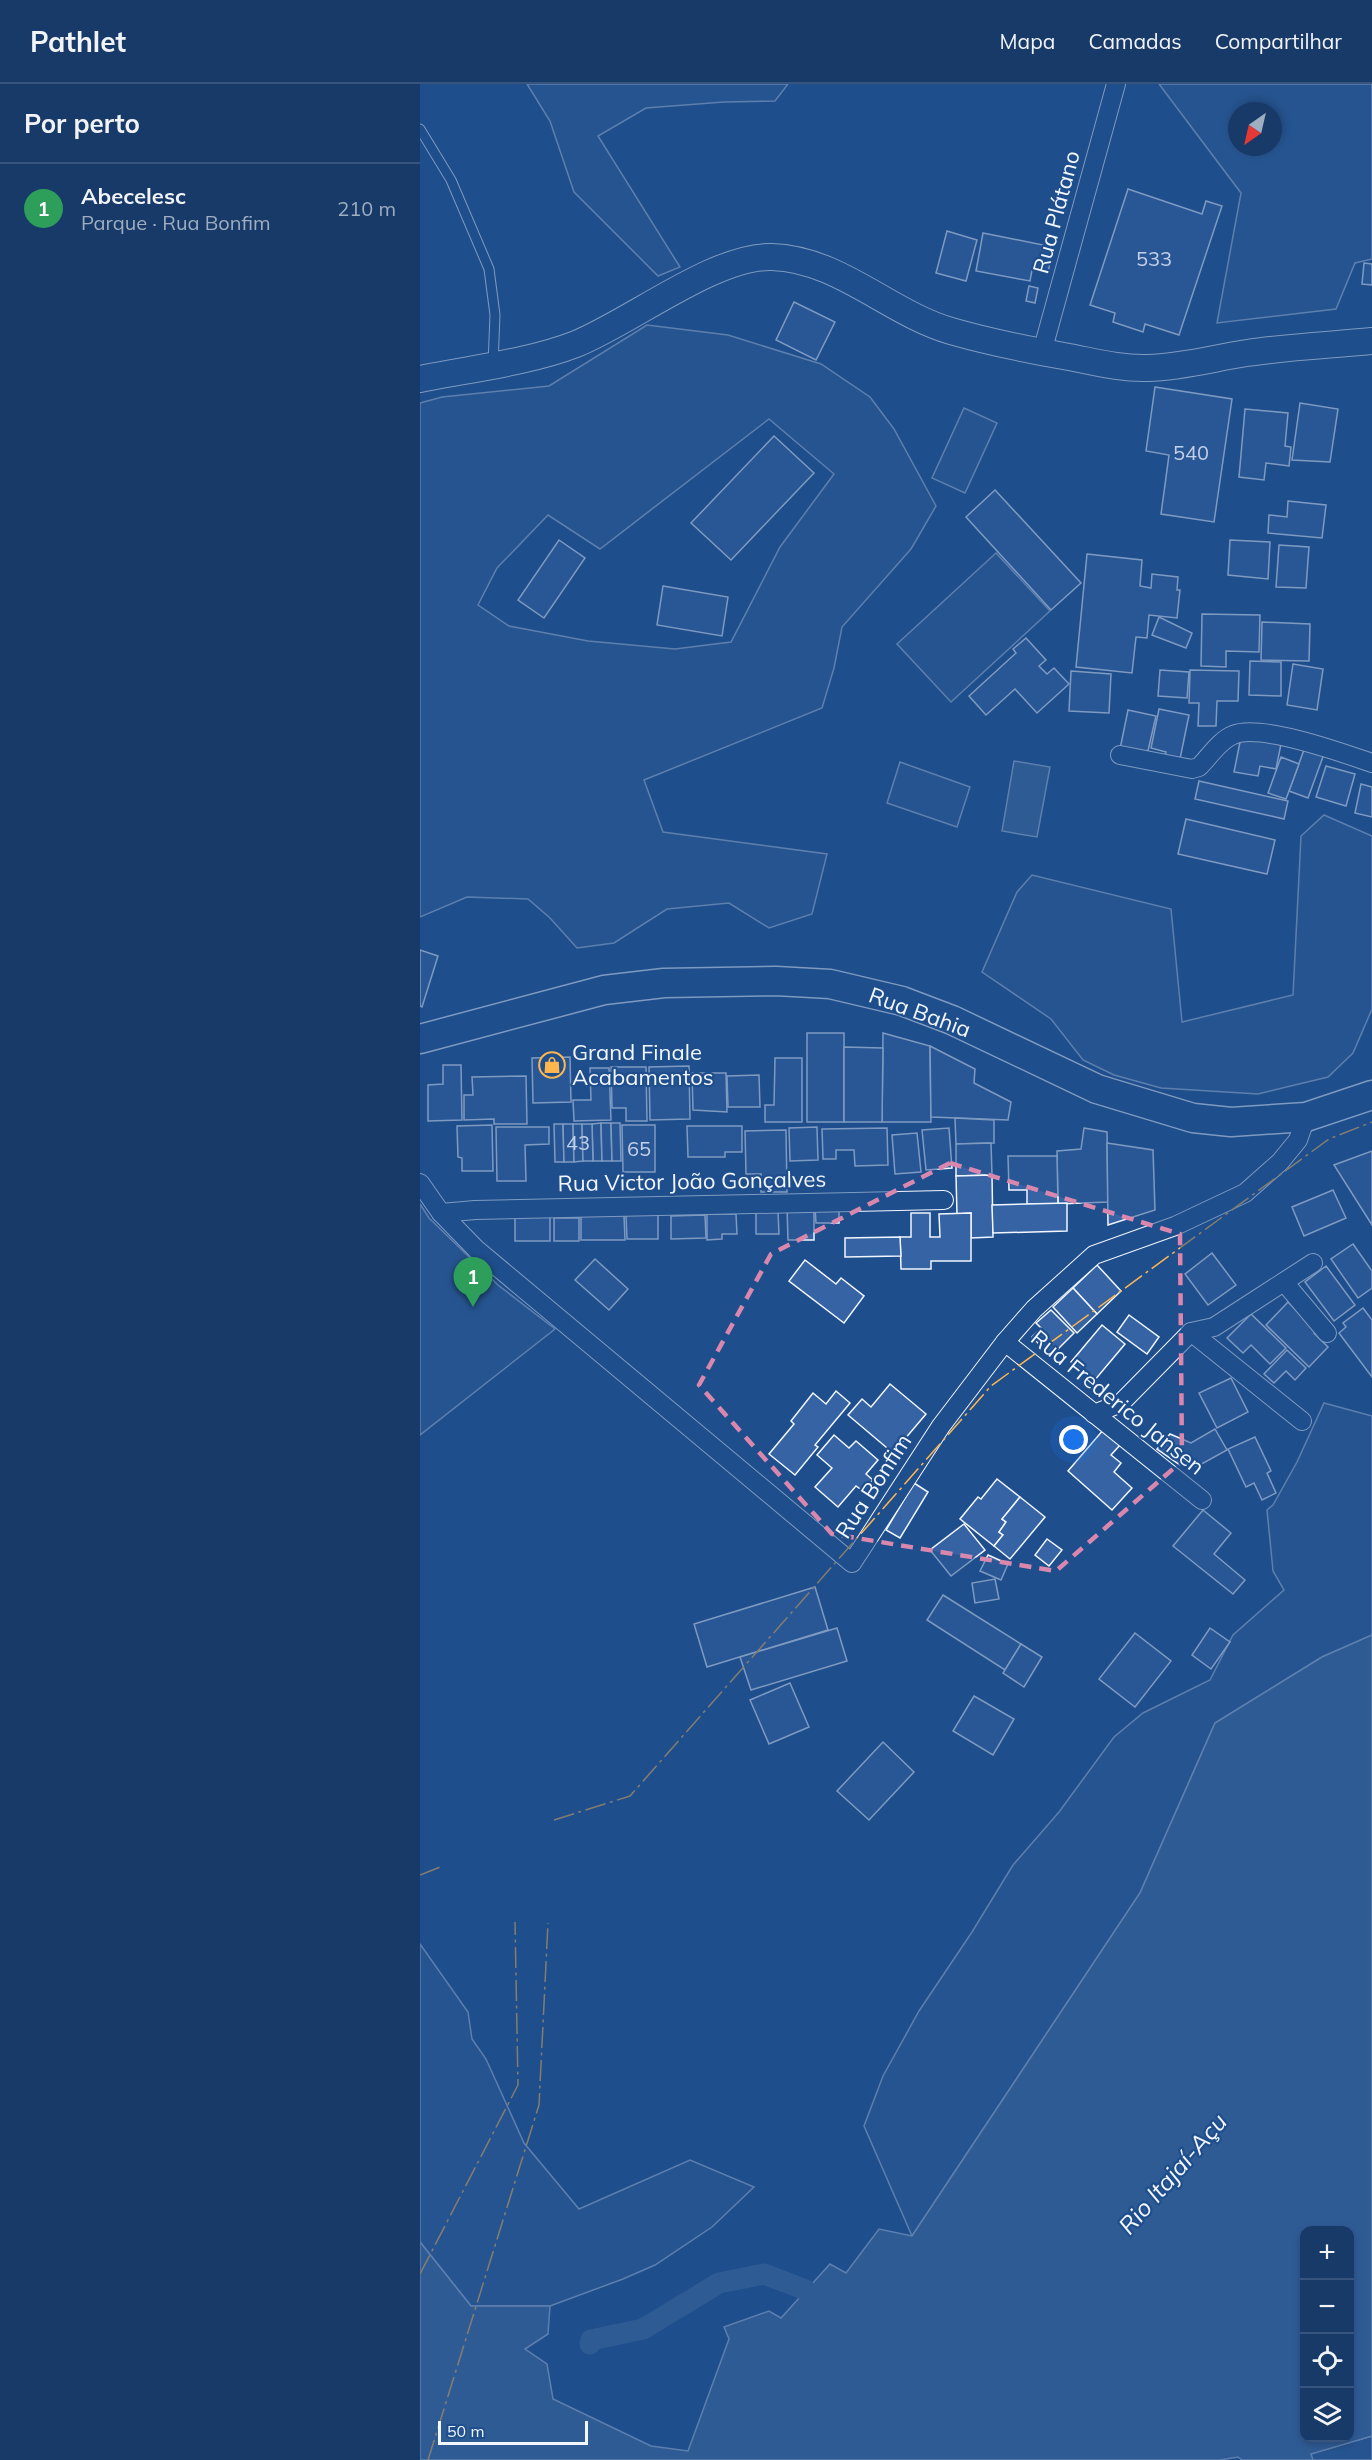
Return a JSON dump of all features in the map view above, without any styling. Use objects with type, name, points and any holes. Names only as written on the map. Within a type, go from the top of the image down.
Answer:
[{"type":"main road","name":"Rua Bahia","points":[[420,1039],[604,990],[664,983],[776,981],[830,984],[902,1001],[952,1020],[1097,1089],[1193,1119],[1231,1122],[1306,1117],[1372,1095]]},
{"type":"street","name":"Rua Plátano","points":[[1042,352],[1116,84]]},
{"type":"street","points":[[420,380],[547,354],[603,332],[654,302],[738,261],[770,256],[798,260],[837,274],[932,325],[972,337],[1113,366],[1146,368],[1193,364],[1247,353],[1372,342]]},
{"type":"street","points":[[1120,755],[1192,769],[1199,767],[1231,735],[1246,732],[1312,742],[1372,763]]},
{"type":"street","name":"Rua Bonfim","points":[[420,1183],[441,1213],[476,1249],[852,1563],[941,1426],[1005,1342],[1034,1309],[1094,1255],[1175,1227],[1245,1193],[1280,1162],[1298,1140],[1306,1117]]},
{"type":"street","name":"Rua Victor João Gonçalves","points":[[441,1213],[498,1209],[944,1200]]},
{"type":"street","points":[[1094,1414],[1121,1403],[1191,1332],[1214,1328],[1313,1263]]},
{"type":"street","points":[[1284,1282],[1327,1333]]},
{"type":"street","points":[[1191,1332],[1302,1421]]},
{"type":"street","name":"Rua Frederico Jansen","points":[[1005,1342],[1202,1500]]},
{"type":"lane","points":[[420,129],[451,180],[489,269],[495,315],[493,364]]},
{"type":"highlighted area","points":[[950,1163],[1180,1234],[1182,1461],[1056,1571],[832,1534],[699,1385],[771,1254]]},
{"type":"shaded area","points":[[527,84],[788,84],[775,101],[646,108],[598,136],[680,267],[658,276],[574,192],[550,121]]},
{"type":"shaded area","points":[[1159,84],[1372,84],[1372,259],[1355,263],[1336,309],[1217,323],[1241,193]]},
{"type":"shaded area","points":[[647,325],[728,335],[821,364],[870,397],[894,429],[936,506],[911,549],[842,627],[834,668],[822,708],[644,780],[663,832],[827,854],[812,914],[769,928],[729,903],[667,909],[614,943],[577,948],[550,918],[528,899],[467,897],[420,917],[420,403],[442,397],[549,386]],"holes":[[[769,419],[834,474],[780,547],[731,642],[675,649],[588,641],[509,626],[478,605],[497,568],[548,515],[600,549]]]},
{"type":"shaded area","points":[[964,408],[997,423],[965,493],[932,478]]},
{"type":"shaded area","points":[[996,553],[1050,611],[951,702],[897,644]]},
{"type":"shaded area","points":[[900,762],[970,787],[957,827],[887,803]]},
{"type":"shaded area","points":[[1324,815],[1372,836],[1372,1009],[1353,1053],[1328,1077],[1258,1094],[1161,1088],[1114,1075],[1083,1060],[1051,1019],[982,972],[1017,892],[1032,875],[1171,909],[1182,1022],[1293,995],[1301,836]]},
{"type":"shaded area","points":[[420,1204],[429,1218],[498,1285],[555,1329],[420,1435]]},
{"type":"shaded area","points":[[1324,1403],[1372,1416],[1372,1635],[1322,1657],[1215,1723],[1140,1893],[912,2236],[864,2126],[883,2076],[919,2011],[1013,1865],[1059,1812],[1114,1737],[1143,1713],[1210,1680],[1233,1635],[1284,1590],[1273,1571],[1267,1510],[1273,1505],[1297,1462]]},
{"type":"shaded area","points":[[420,1944],[468,2012],[472,2039],[486,2059],[524,2143],[579,2209],[690,2160],[754,2187],[712,2227],[655,2265],[623,2279],[550,2306],[471,2306],[420,2242]]},
{"type":"shaded area","points":[[1372,2436],[1372,2460],[1313,2460],[1310,2454],[1354,2442]]},
{"type":"water","points":[[1014,761],[1050,767],[1037,837],[1002,831]]},
{"type":"water","name":"Rio Itajaí-Açu","points":[[1372,1635],[1372,2436],[1354,2441],[1354,2226],[1300,2226],[1300,2442],[1352,2442],[1311,2454],[1313,2460],[1242,2460],[1238,2457],[1220,2460],[420,2460],[420,2242],[471,2306],[550,2306],[548,2334],[525,2349],[547,2364],[553,2399],[651,2446],[688,2451],[729,2339],[724,2327],[769,2311],[781,2318],[830,2264],[846,2273],[879,2229],[912,2236],[1140,1893],[1215,1723],[1322,1657]]},
{"type":"building","points":[[1128,189],[1202,214],[1206,201],[1222,206],[1179,335],[1145,324],[1143,332],[1113,322],[1115,313],[1090,305]]},
{"type":"building","points":[[947,231],[977,240],[966,281],[936,273]]},
{"type":"building","points":[[983,233],[1053,247],[1048,273],[1032,270],[1030,281],[976,271]]},
{"type":"building","points":[[1364,263],[1372,264],[1372,285],[1362,284]]},
{"type":"building","points":[[1029,286],[1038,288],[1035,303],[1026,301]]},
{"type":"building","points":[[794,302],[835,322],[816,360],[776,340]]},
{"type":"building","points":[[1155,387],[1232,399],[1214,522],[1161,514],[1169,455],[1146,451]]},
{"type":"building","points":[[1300,403],[1338,409],[1330,462],[1292,460]]},
{"type":"building","points":[[1245,409],[1288,413],[1285,446],[1291,447],[1289,466],[1266,463],[1264,480],[1239,477]]},
{"type":"building","points":[[774,436],[814,473],[731,560],[691,523]]},
{"type":"building","points":[[995,490],[1081,583],[1051,610],[966,517]]},
{"type":"building","points":[[1288,501],[1326,505],[1322,538],[1268,533],[1269,515],[1287,517]]},
{"type":"building","points":[[559,540],[585,558],[544,618],[518,600]]},
{"type":"building","points":[[1230,540],[1270,542],[1268,579],[1228,575]]},
{"type":"building","points":[[1279,545],[1309,547],[1306,588],[1276,587]]},
{"type":"building","points":[[1087,554],[1142,560],[1140,586],[1151,588],[1152,574],[1178,577],[1177,590],[1180,590],[1177,618],[1149,615],[1147,638],[1136,637],[1132,673],[1076,667]]},
{"type":"building","points":[[663,586],[728,597],[722,636],[657,625]]},
{"type":"building","points":[[1202,614],[1260,615],[1259,652],[1226,651],[1226,667],[1201,666]]},
{"type":"building","points":[[1159,617],[1192,633],[1186,648],[1152,635]]},
{"type":"building","points":[[1262,622],[1310,624],[1309,661],[1261,660]]},
{"type":"building","points":[[1026,638],[1046,660],[1039,666],[1047,674],[1054,668],[1069,684],[1037,713],[1015,689],[986,715],[969,696],[1016,653],[1013,649]]},
{"type":"building","points":[[1250,661],[1281,662],[1281,696],[1249,695]]},
{"type":"building","points":[[1293,664],[1323,669],[1317,710],[1287,705]]},
{"type":"building","points":[[1160,670],[1189,672],[1187,698],[1158,696]]},
{"type":"building","points":[[1190,670],[1239,671],[1238,701],[1217,701],[1216,726],[1198,726],[1199,703],[1189,703]]},
{"type":"building","points":[[1071,671],[1111,674],[1109,713],[1069,711]]},
{"type":"building","points":[[1159,709],[1189,715],[1180,759],[1151,748]]},
{"type":"building","points":[[1128,710],[1156,716],[1147,755],[1120,749]]},
{"type":"building","points":[[1241,737],[1281,744],[1276,769],[1260,766],[1258,776],[1234,772]]},
{"type":"building","points":[[1305,747],[1324,754],[1308,798],[1289,791]]},
{"type":"building","points":[[1281,757],[1299,764],[1286,799],[1268,793]]},
{"type":"building","points":[[1326,766],[1355,774],[1346,806],[1316,797]]},
{"type":"building","points":[[1199,781],[1288,801],[1284,819],[1195,799]]},
{"type":"building","points":[[1361,784],[1372,787],[1372,817],[1355,813]]},
{"type":"building","points":[[1186,819],[1275,840],[1267,874],[1178,854]]},
{"type":"building","points":[[420,950],[438,956],[422,1007],[420,1006]]},
{"type":"building","points":[[807,1033],[844,1033],[844,1122],[807,1122]]},
{"type":"building","points":[[883,1033],[930,1046],[931,1122],[882,1122]]},
{"type":"building","points":[[930,1046],[975,1069],[974,1083],[1011,1102],[1008,1120],[931,1117]]},
{"type":"building","points":[[844,1047],[883,1048],[882,1122],[844,1122]]},
{"type":"building","points":[[570,1057],[571,1102],[533,1103],[532,1058]]},
{"type":"building","points":[[775,1058],[802,1058],[802,1122],[765,1122],[765,1105],[774,1105]]},
{"type":"building","points":[[443,1065],[461,1065],[462,1120],[428,1121],[428,1085],[443,1084]]},
{"type":"building","points":[[689,1066],[690,1119],[650,1120],[649,1067]]},
{"type":"building","points":[[611,1067],[646,1067],[647,1121],[626,1121],[626,1108],[612,1108]]},
{"type":"building","points":[[590,1068],[609,1068],[611,1120],[574,1121],[573,1100],[591,1100]]},
{"type":"building","points":[[692,1073],[726,1073],[727,1112],[693,1110]]},
{"type":"building","points":[[759,1075],[760,1107],[728,1107],[727,1076]]},
{"type":"building","points":[[526,1076],[527,1124],[494,1124],[494,1119],[464,1120],[464,1095],[473,1095],[472,1077]]},
{"type":"building","points":[[955,1118],[994,1120],[994,1143],[956,1144]]},
{"type":"building","points":[[601,1123],[602,1161],[593,1161],[592,1124]]},
{"type":"building","points":[[601,1123],[611,1123],[612,1161],[602,1161]]},
{"type":"building","points":[[611,1123],[620,1123],[621,1161],[612,1161]]},
{"type":"building","points":[[554,1124],[563,1124],[564,1162],[555,1162]]},
{"type":"building","points":[[563,1124],[573,1124],[574,1162],[564,1162]]},
{"type":"building","points":[[573,1124],[582,1124],[583,1161],[574,1162]]},
{"type":"building","points":[[582,1124],[592,1124],[593,1161],[583,1161]]},
{"type":"building","points":[[492,1125],[493,1171],[462,1171],[462,1158],[458,1157],[457,1126]]},
{"type":"building","points":[[622,1125],[655,1125],[655,1172],[623,1172]]},
{"type":"building","points":[[687,1126],[742,1126],[742,1152],[725,1152],[725,1157],[688,1157]]},
{"type":"building","points":[[496,1127],[549,1127],[549,1144],[525,1145],[526,1181],[497,1181]]},
{"type":"building","points":[[817,1127],[818,1160],[790,1161],[789,1128]]},
{"type":"building","points":[[887,1128],[888,1165],[855,1166],[854,1150],[836,1150],[836,1159],[823,1159],[822,1129]]},
{"type":"building","points":[[949,1128],[952,1168],[926,1170],[922,1130]]},
{"type":"building","points":[[1084,1128],[1107,1132],[1108,1202],[1058,1204],[1057,1151],[1081,1149]]},
{"type":"building","points":[[786,1130],[787,1192],[761,1192],[761,1174],[746,1174],[745,1131]]},
{"type":"building","points":[[917,1133],[921,1172],[895,1174],[892,1135]]},
{"type":"building","points":[[991,1143],[992,1175],[956,1176],[956,1144]]},
{"type":"building","points":[[1107,1143],[1153,1150],[1155,1210],[1108,1225]]},
{"type":"building","points":[[1372,1151],[1372,1225],[1334,1165]]},
{"type":"building","points":[[1008,1156],[1057,1156],[1058,1204],[1027,1204],[1027,1190],[1009,1190]]},
{"type":"building","points":[[992,1175],[993,1237],[971,1238],[971,1213],[957,1214],[956,1176]]},
{"type":"building","points":[[1333,1190],[1346,1218],[1304,1236],[1292,1207]]},
{"type":"building","points":[[1067,1203],[1067,1231],[993,1233],[992,1205]]},
{"type":"building","points":[[814,1207],[814,1240],[788,1240],[787,1208]]},
{"type":"building","points":[[815,1208],[839,1208],[839,1223],[816,1223]]},
{"type":"building","points":[[756,1211],[778,1211],[779,1234],[756,1234]]},
{"type":"building","points":[[911,1213],[930,1213],[930,1237],[940,1237],[939,1214],[971,1213],[971,1261],[931,1261],[931,1269],[901,1269],[900,1237],[911,1237]]},
{"type":"building","points":[[658,1214],[658,1239],[627,1239],[626,1215]]},
{"type":"building","points":[[707,1214],[736,1214],[737,1234],[722,1234],[722,1239],[707,1240]]},
{"type":"building","points":[[581,1215],[624,1215],[625,1240],[581,1240]]},
{"type":"building","points":[[705,1215],[706,1238],[671,1239],[671,1216]]},
{"type":"building","points":[[515,1217],[550,1217],[550,1241],[515,1241]]},
{"type":"building","points":[[554,1218],[579,1218],[579,1241],[554,1241]]},
{"type":"building","points":[[900,1237],[901,1256],[845,1257],[845,1238]]},
{"type":"building","points":[[1353,1244],[1372,1271],[1372,1288],[1358,1298],[1331,1259]]},
{"type":"building","points":[[1212,1253],[1236,1285],[1208,1305],[1185,1274]]},
{"type":"building","points":[[595,1259],[628,1289],[609,1310],[575,1280]]},
{"type":"building","points":[[805,1260],[836,1284],[841,1278],[864,1296],[844,1323],[789,1281]]},
{"type":"building","points":[[1097,1265],[1121,1291],[1097,1314],[1073,1288]]},
{"type":"building","points":[[1326,1266],[1355,1305],[1334,1321],[1305,1282]]},
{"type":"building","points":[[1073,1288],[1097,1314],[1077,1333],[1053,1307]]},
{"type":"building","points":[[1288,1302],[1317,1331],[1314,1333],[1328,1347],[1309,1367],[1266,1325]]},
{"type":"building","points":[[1363,1308],[1372,1320],[1372,1377],[1339,1333],[1346,1327],[1343,1323]]},
{"type":"building","points":[[1051,1310],[1074,1333],[1051,1356],[1032,1337],[1041,1328],[1036,1323]]},
{"type":"building","points":[[1251,1314],[1286,1348],[1270,1364],[1251,1345],[1243,1353],[1227,1338]]},
{"type":"building","points":[[1129,1315],[1159,1337],[1147,1354],[1117,1332]]},
{"type":"building","points":[[1102,1325],[1125,1344],[1094,1381],[1071,1362]]},
{"type":"building","points":[[1287,1350],[1306,1368],[1295,1380],[1286,1371],[1274,1383],[1264,1374]]},
{"type":"building","points":[[1231,1378],[1248,1412],[1217,1428],[1199,1393]]},
{"type":"building","points":[[890,1384],[926,1414],[893,1453],[848,1415],[862,1399],[871,1407]]},
{"type":"building","points":[[836,1391],[850,1403],[815,1445],[818,1447],[795,1475],[769,1454],[794,1424],[791,1421],[813,1393],[826,1404]]},
{"type":"building","points":[[1104,1429],[1121,1444],[1111,1455],[1121,1463],[1114,1472],[1132,1488],[1112,1510],[1068,1471]]},
{"type":"building","points":[[1215,1429],[1227,1450],[1198,1466],[1180,1465],[1157,1449],[1170,1434],[1191,1443]]},
{"type":"building","points":[[834,1435],[849,1448],[856,1441],[878,1460],[866,1474],[873,1480],[863,1491],[856,1486],[838,1507],[815,1487],[832,1468],[817,1455]]},
{"type":"building","points":[[1255,1437],[1271,1471],[1267,1473],[1276,1493],[1262,1500],[1254,1483],[1246,1487],[1228,1449]]},
{"type":"building","points":[[997,1479],[1020,1497],[1002,1519],[1006,1522],[999,1532],[1003,1535],[994,1546],[960,1519],[978,1497],[981,1499]]},
{"type":"building","points":[[914,1483],[928,1492],[900,1538],[886,1530]]},
{"type":"building","points":[[1020,1497],[1045,1517],[1010,1559],[994,1546],[1003,1535],[999,1532],[1006,1522],[1002,1519]]},
{"type":"building","points":[[1203,1510],[1231,1533],[1214,1554],[1245,1580],[1233,1594],[1173,1546]]},
{"type":"building","points":[[964,1524],[985,1550],[951,1576],[930,1550]]},
{"type":"building","points":[[1047,1539],[1062,1550],[1049,1566],[1035,1555]]},
{"type":"building","points":[[988,1555],[1008,1564],[1001,1580],[980,1571]]},
{"type":"building","points":[[995,1579],[999,1599],[975,1603],[972,1583]]},
{"type":"building","points":[[815,1587],[828,1630],[707,1667],[694,1624]]},
{"type":"building","points":[[943,1595],[1021,1644],[1005,1670],[927,1620]]},
{"type":"building","points":[[837,1628],[847,1661],[751,1690],[740,1657]]},
{"type":"building","points":[[1210,1628],[1230,1642],[1211,1669],[1192,1655]]},
{"type":"building","points":[[1135,1633],[1171,1661],[1135,1707],[1099,1679]]},
{"type":"building","points":[[1021,1644],[1042,1657],[1024,1687],[1003,1673]]},
{"type":"building","points":[[790,1683],[809,1727],[769,1744],[750,1700]]},
{"type":"building","points":[[974,1696],[1014,1719],[993,1755],[953,1731]]},
{"type":"building","points":[[883,1742],[914,1772],[869,1820],[837,1791]]},
{"type":"waterway","points":[[590,2344],[591,2340],[643,2329],[719,2283],[764,2274],[806,2290]]},
{"type":"power","points":[[554,1820],[630,1796],[991,1386],[1329,1139],[1372,1122]]},
{"type":"power","points":[[420,1875],[440,1867]]},
{"type":"power","points":[[420,2274],[518,2085],[515,1922]]},
{"type":"power","points":[[428,2460],[539,2105],[548,1923]]},
{"type":"place","name":"Grand Finale Acabamentos","points":[[552,1065]]},
{"type":"place","name":"Abecelesc","points":[[473,1307]]}]
